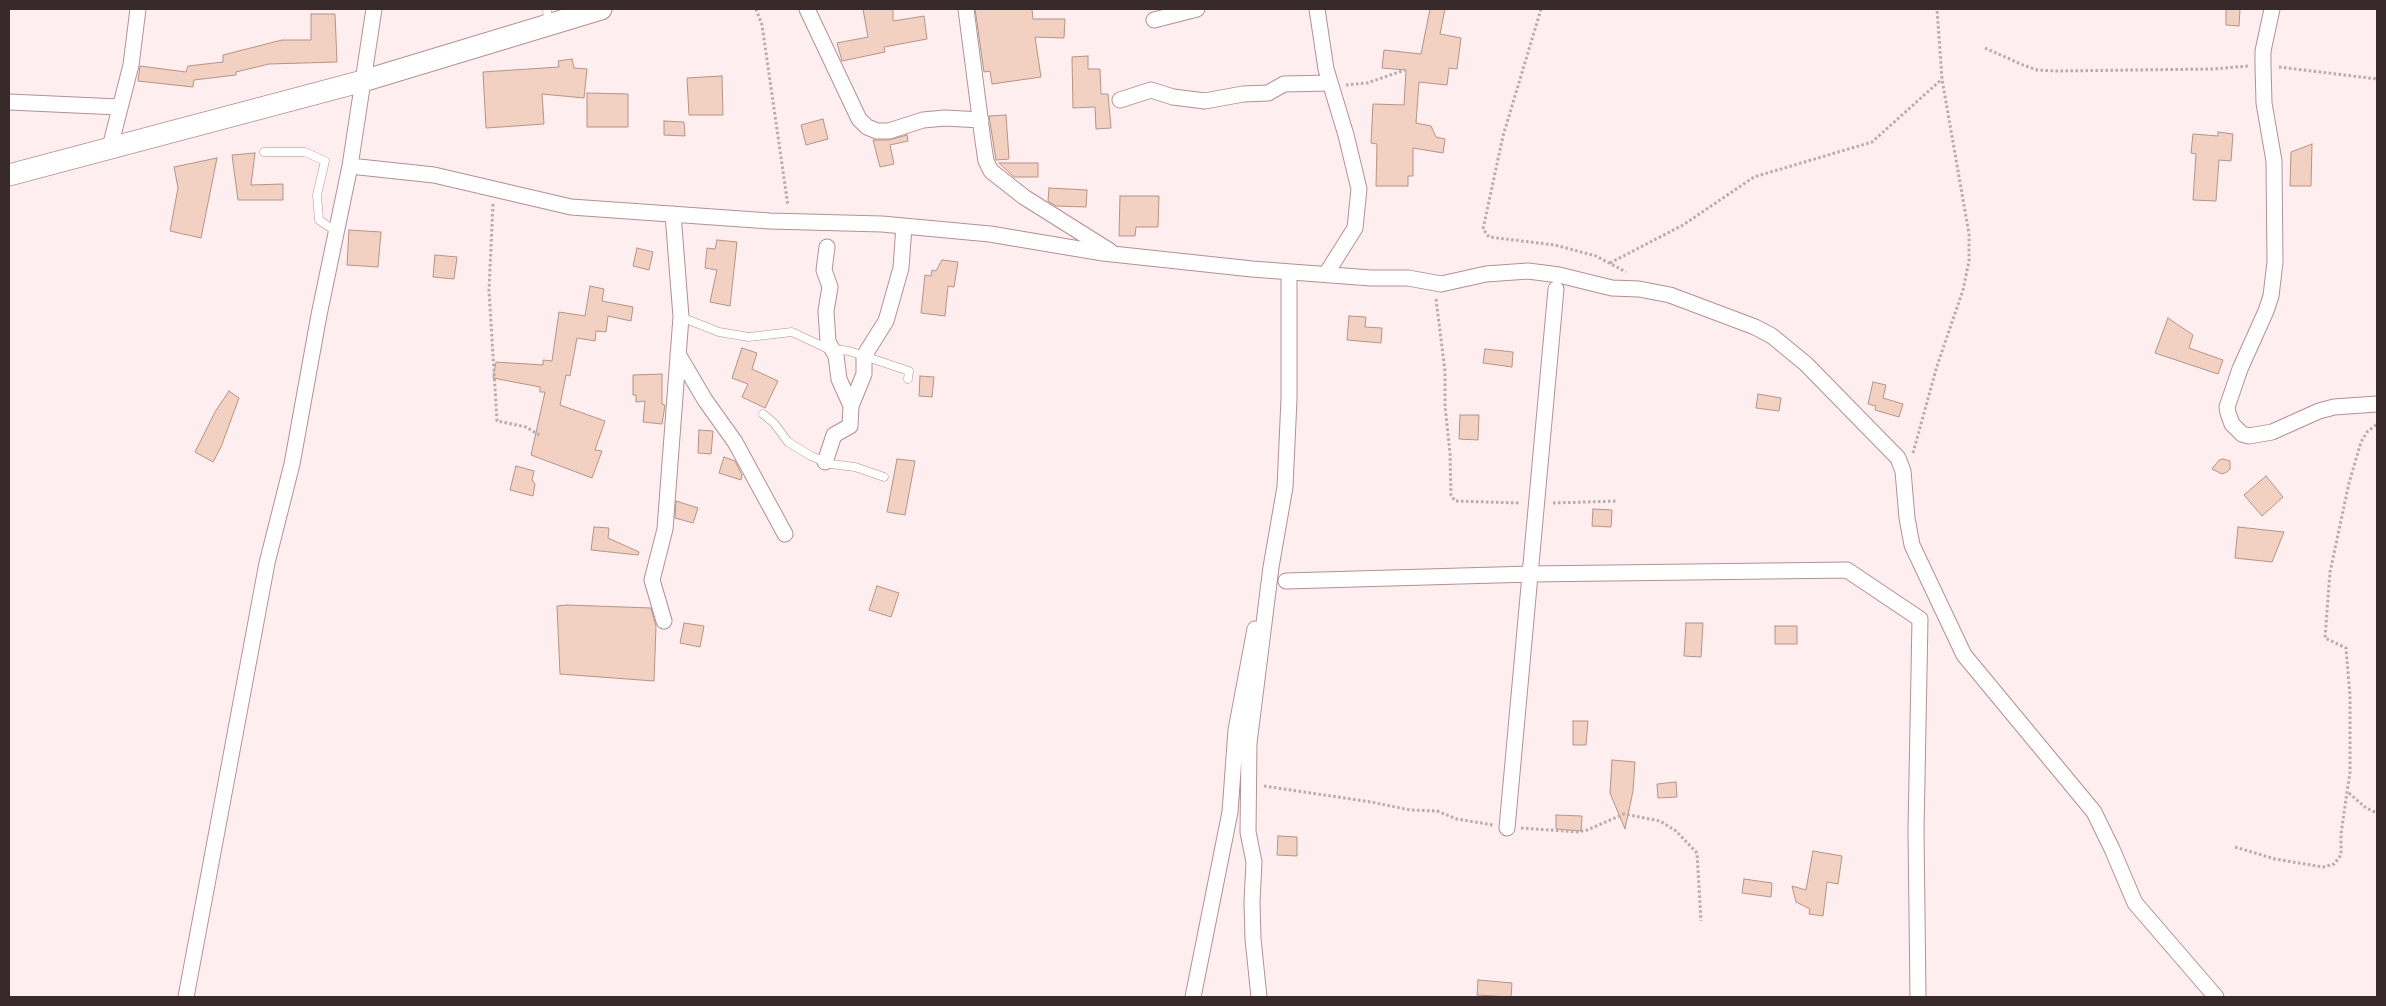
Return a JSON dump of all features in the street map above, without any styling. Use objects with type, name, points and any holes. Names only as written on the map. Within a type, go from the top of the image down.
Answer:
[{"type":"street","points":[[110,148],[131,64],[138,9]]},
{"type":"street","points":[[186,997],[267,563],[292,464],[350,166],[374,9]]},
{"type":"street","points":[[9,175],[363,81],[548,17],[601,9]]},
{"type":"street","points":[[806,9],[859,119],[867,127],[877,131],[889,131],[923,120],[945,118],[982,120]]},
{"type":"street","points":[[966,9],[973,55],[974,84],[982,120],[986,160],[998,178],[1024,197],[1116,255]]},
{"type":"street","points":[[1154,20],[1197,9]]},
{"type":"street","points":[[1316,9],[1330,84],[1359,189],[1359,205],[1355,228],[1326,274]]},
{"type":"street","points":[[2272,9],[2263,50],[2263,65],[2264,103],[2274,161],[2275,262],[2271,296],[2240,369],[2227,408],[2228,413],[2232,424],[2242,434],[2249,436],[2272,432],[2319,410],[2377,404]]},
{"type":"street","points":[[1120,100],[1151,90],[1172,97],[1204,100],[1243,94],[1268,93],[1284,84],[1330,84]]},
{"type":"street","points":[[9,102],[119,107]]},
{"type":"street","points":[[350,166],[434,175],[571,207],[790,222],[904,226],[990,234],[1116,255],[1289,272],[1416,278],[1445,284],[1486,274],[1536,272],[1612,288],[1645,290],[1670,295],[1755,327],[1778,341],[1806,364],[1878,437],[1901,464],[1912,545],[1964,655],[2094,812],[2135,903],[2216,997]]},
{"type":"street","points":[[664,620],[652,580],[665,529],[681,317],[672,214]]},
{"type":"street","points":[[825,462],[834,435],[850,426],[852,406],[864,374],[864,356],[886,321],[901,268],[904,226]]},
{"type":"street","points":[[827,247],[824,270],[830,288],[826,311],[828,342],[836,356],[839,379],[852,406]]},
{"type":"street","points":[[1193,997],[1230,812],[1236,730],[1251,645],[1270,566],[1285,487],[1289,399],[1289,272]]},
{"type":"street","points":[[1507,828],[1556,289]]},
{"type":"street","points":[[678,354],[705,400],[735,442],[784,534]]},
{"type":"street","points":[[1259,997],[1253,939],[1254,862],[1249,842],[1248,770],[1249,743],[1270,566]]},
{"type":"street","points":[[1286,581],[1530,574],[1847,570],[1920,619],[1916,831],[1918,997]]},
{"type":"lane","points":[[264,152],[305,152],[325,161],[318,195],[319,220],[337,232]]},
{"type":"lane","points":[[681,317],[719,332],[749,337],[792,332],[832,349],[849,351],[909,371],[908,379]]},
{"type":"lane","points":[[763,414],[774,423],[788,442],[825,462],[855,468],[884,477]]},
{"type":"path","points":[[756,9],[762,25],[790,222]]},
{"type":"path","points":[[1541,9],[1504,136],[1483,229],[1489,237],[1554,245],[1596,256],[1627,273]]},
{"type":"path","points":[[1904,485],[1937,366],[1963,290],[1969,261],[1969,234],[1942,79],[1937,9]]},
{"type":"path","points":[[1985,48],[2037,70],[2058,72],[2213,69],[2263,65],[2377,79]]},
{"type":"path","points":[[1330,84],[1367,83],[1404,70]]},
{"type":"path","points":[[1609,263],[1683,225],[1754,177],[1872,142],[1942,79]]},
{"type":"path","points":[[494,189],[489,290],[497,420],[526,427],[541,436]]},
{"type":"path","points":[[1434,283],[1446,372],[1445,406],[1452,499],[1537,503],[1618,501]]},
{"type":"path","points":[[2234,847],[2276,859],[2314,866],[2329,866],[2341,855],[2341,834],[2348,792],[2350,696],[2346,648],[2326,640],[2325,635],[2330,572],[2349,483],[2363,437],[2377,424]]},
{"type":"path","points":[[2348,792],[2366,808],[2377,813]]},
{"type":"building","points":[[863,9],[893,9],[893,21],[924,16],[927,39],[884,47],[885,52],[842,61],[837,43],[868,37]]},
{"type":"building","points":[[975,9],[1032,9],[1033,19],[1065,19],[1064,38],[1035,37],[1041,77],[992,84],[990,71],[984,72]]},
{"type":"building","points":[[1430,9],[1445,9],[1440,34],[1461,38],[1457,69],[1449,68],[1447,85],[1419,82],[1416,123],[1431,126],[1436,137],[1445,139],[1443,153],[1413,148],[1413,176],[1408,176],[1408,186],[1376,186],[1377,144],[1371,143],[1373,104],[1404,105],[1406,70],[1382,68],[1384,50],[1421,54]]},
{"type":"building","points":[[2226,9],[2240,9],[2239,26],[2226,25]]},
{"type":"building","points":[[311,14],[335,14],[337,62],[269,64],[236,72],[236,75],[194,80],[193,87],[138,81],[140,66],[186,72],[188,66],[223,62],[223,55],[282,40],[311,40]]},
{"type":"building","points":[[1088,56],[1088,69],[1100,69],[1101,94],[1108,94],[1111,128],[1096,129],[1095,107],[1073,108],[1072,57]]},
{"type":"building","points":[[572,59],[574,68],[587,69],[584,98],[542,94],[544,124],[486,128],[483,72],[559,67],[558,61]]},
{"type":"building","points":[[722,76],[723,115],[689,115],[687,78]]},
{"type":"building","points":[[587,93],[628,94],[628,127],[587,127]]},
{"type":"building","points":[[1006,115],[1009,159],[996,160],[989,116]]},
{"type":"building","points":[[823,119],[828,139],[806,145],[801,125]]},
{"type":"building","points":[[664,121],[684,122],[685,136],[664,135]]},
{"type":"building","points":[[2218,132],[2233,134],[2231,161],[2219,160],[2216,201],[2193,200],[2196,154],[2191,153],[2193,134],[2218,136]]},
{"type":"building","points":[[907,135],[908,141],[890,145],[894,164],[880,167],[873,140],[889,140]]},
{"type":"building","points":[[2312,144],[2311,186],[2290,186],[2291,152]]},
{"type":"building","points":[[255,153],[251,185],[283,184],[283,200],[238,200],[232,155]]},
{"type":"building","points":[[217,158],[201,238],[170,231],[178,188],[174,167]]},
{"type":"building","points":[[999,163],[1038,163],[1038,177],[1014,177]]},
{"type":"building","points":[[1049,188],[1087,190],[1086,207],[1056,206],[1048,201]]},
{"type":"building","points":[[1120,196],[1159,196],[1158,227],[1136,227],[1135,236],[1119,236]]},
{"type":"building","points":[[349,230],[381,232],[378,267],[347,265]]},
{"type":"building","points":[[717,240],[737,242],[730,306],[710,302],[717,270],[705,268],[707,248],[715,249]]},
{"type":"building","points":[[637,248],[653,252],[649,270],[633,266]]},
{"type":"building","points":[[435,255],[457,257],[454,279],[433,277]]},
{"type":"building","points":[[942,260],[958,262],[954,287],[948,286],[945,316],[921,313],[925,275],[931,276],[932,270],[936,271]]},
{"type":"building","points":[[590,286],[604,289],[602,301],[633,307],[631,321],[608,316],[606,332],[596,331],[595,341],[577,338],[570,376],[566,375],[560,405],[605,421],[595,450],[602,451],[592,478],[531,455],[545,392],[540,392],[540,387],[493,378],[496,362],[543,365],[543,360],[552,361],[559,312],[585,316]]},
{"type":"building","points":[[1349,316],[1366,317],[1365,327],[1382,328],[1381,343],[1347,340]]},
{"type":"building","points":[[2168,318],[2193,335],[2189,348],[2223,360],[2218,374],[2155,353]]},
{"type":"building","points":[[742,348],[757,353],[752,369],[778,381],[765,408],[742,397],[748,384],[732,378]]},
{"type":"building","points":[[1485,349],[1513,352],[1512,367],[1483,363]]},
{"type":"building","points":[[662,374],[662,404],[665,405],[662,424],[643,422],[645,401],[636,402],[636,395],[633,395],[633,375]]},
{"type":"building","points":[[920,376],[934,377],[932,397],[919,396]]},
{"type":"building","points":[[1873,382],[1886,385],[1883,398],[1903,404],[1899,417],[1875,410],[1876,406],[1868,404]]},
{"type":"building","points":[[229,391],[239,398],[221,447],[213,462],[195,452],[215,412]]},
{"type":"building","points":[[1758,394],[1781,398],[1779,411],[1756,408]]},
{"type":"building","points":[[1460,415],[1479,415],[1478,440],[1459,439]]},
{"type":"building","points":[[699,430],[713,431],[711,454],[698,453]]},
{"type":"building","points":[[724,457],[735,461],[742,475],[741,480],[719,473]]},
{"type":"building","points":[[897,459],[915,461],[905,515],[887,512]]},
{"type":"building","points":[[2219,460],[2230,461],[2230,469],[2222,474],[2212,469]]},
{"type":"building","points":[[516,466],[534,471],[532,480],[535,484],[533,496],[510,490]]},
{"type":"building","points":[[2266,476],[2283,497],[2262,516],[2244,495]]},
{"type":"building","points":[[676,501],[698,508],[693,523],[675,518]]},
{"type":"building","points":[[1593,509],[1612,510],[1611,527],[1592,526]]},
{"type":"building","points":[[594,527],[609,528],[608,538],[639,552],[638,555],[591,550]]},
{"type":"building","points":[[2238,527],[2284,532],[2272,562],[2235,558]]},
{"type":"building","points":[[877,586],[899,593],[891,617],[869,610]]},
{"type":"building","points":[[557,606],[651,608],[656,626],[654,681],[560,674]]},
{"type":"building","points":[[684,623],[704,626],[700,647],[680,643]]},
{"type":"building","points":[[1686,623],[1703,623],[1701,657],[1684,656]]},
{"type":"building","points":[[1775,626],[1797,626],[1797,644],[1775,644]]},
{"type":"building","points":[[1573,721],[1588,721],[1586,745],[1573,745]]},
{"type":"building","points":[[1612,760],[1635,762],[1633,791],[1625,829],[1610,793]]},
{"type":"building","points":[[1676,782],[1677,797],[1658,798],[1657,784]]},
{"type":"building","points":[[1556,815],[1582,816],[1581,831],[1556,829]]},
{"type":"building","points":[[1278,836],[1297,837],[1297,856],[1277,855]]},
{"type":"building","points":[[1813,851],[1842,856],[1838,884],[1827,882],[1823,916],[1809,914],[1810,909],[1796,902],[1792,886],[1806,890]]},
{"type":"building","points":[[1744,879],[1772,883],[1771,897],[1742,893]]},
{"type":"building","points":[[1478,980],[1512,983],[1511,997],[1477,995]]}]
